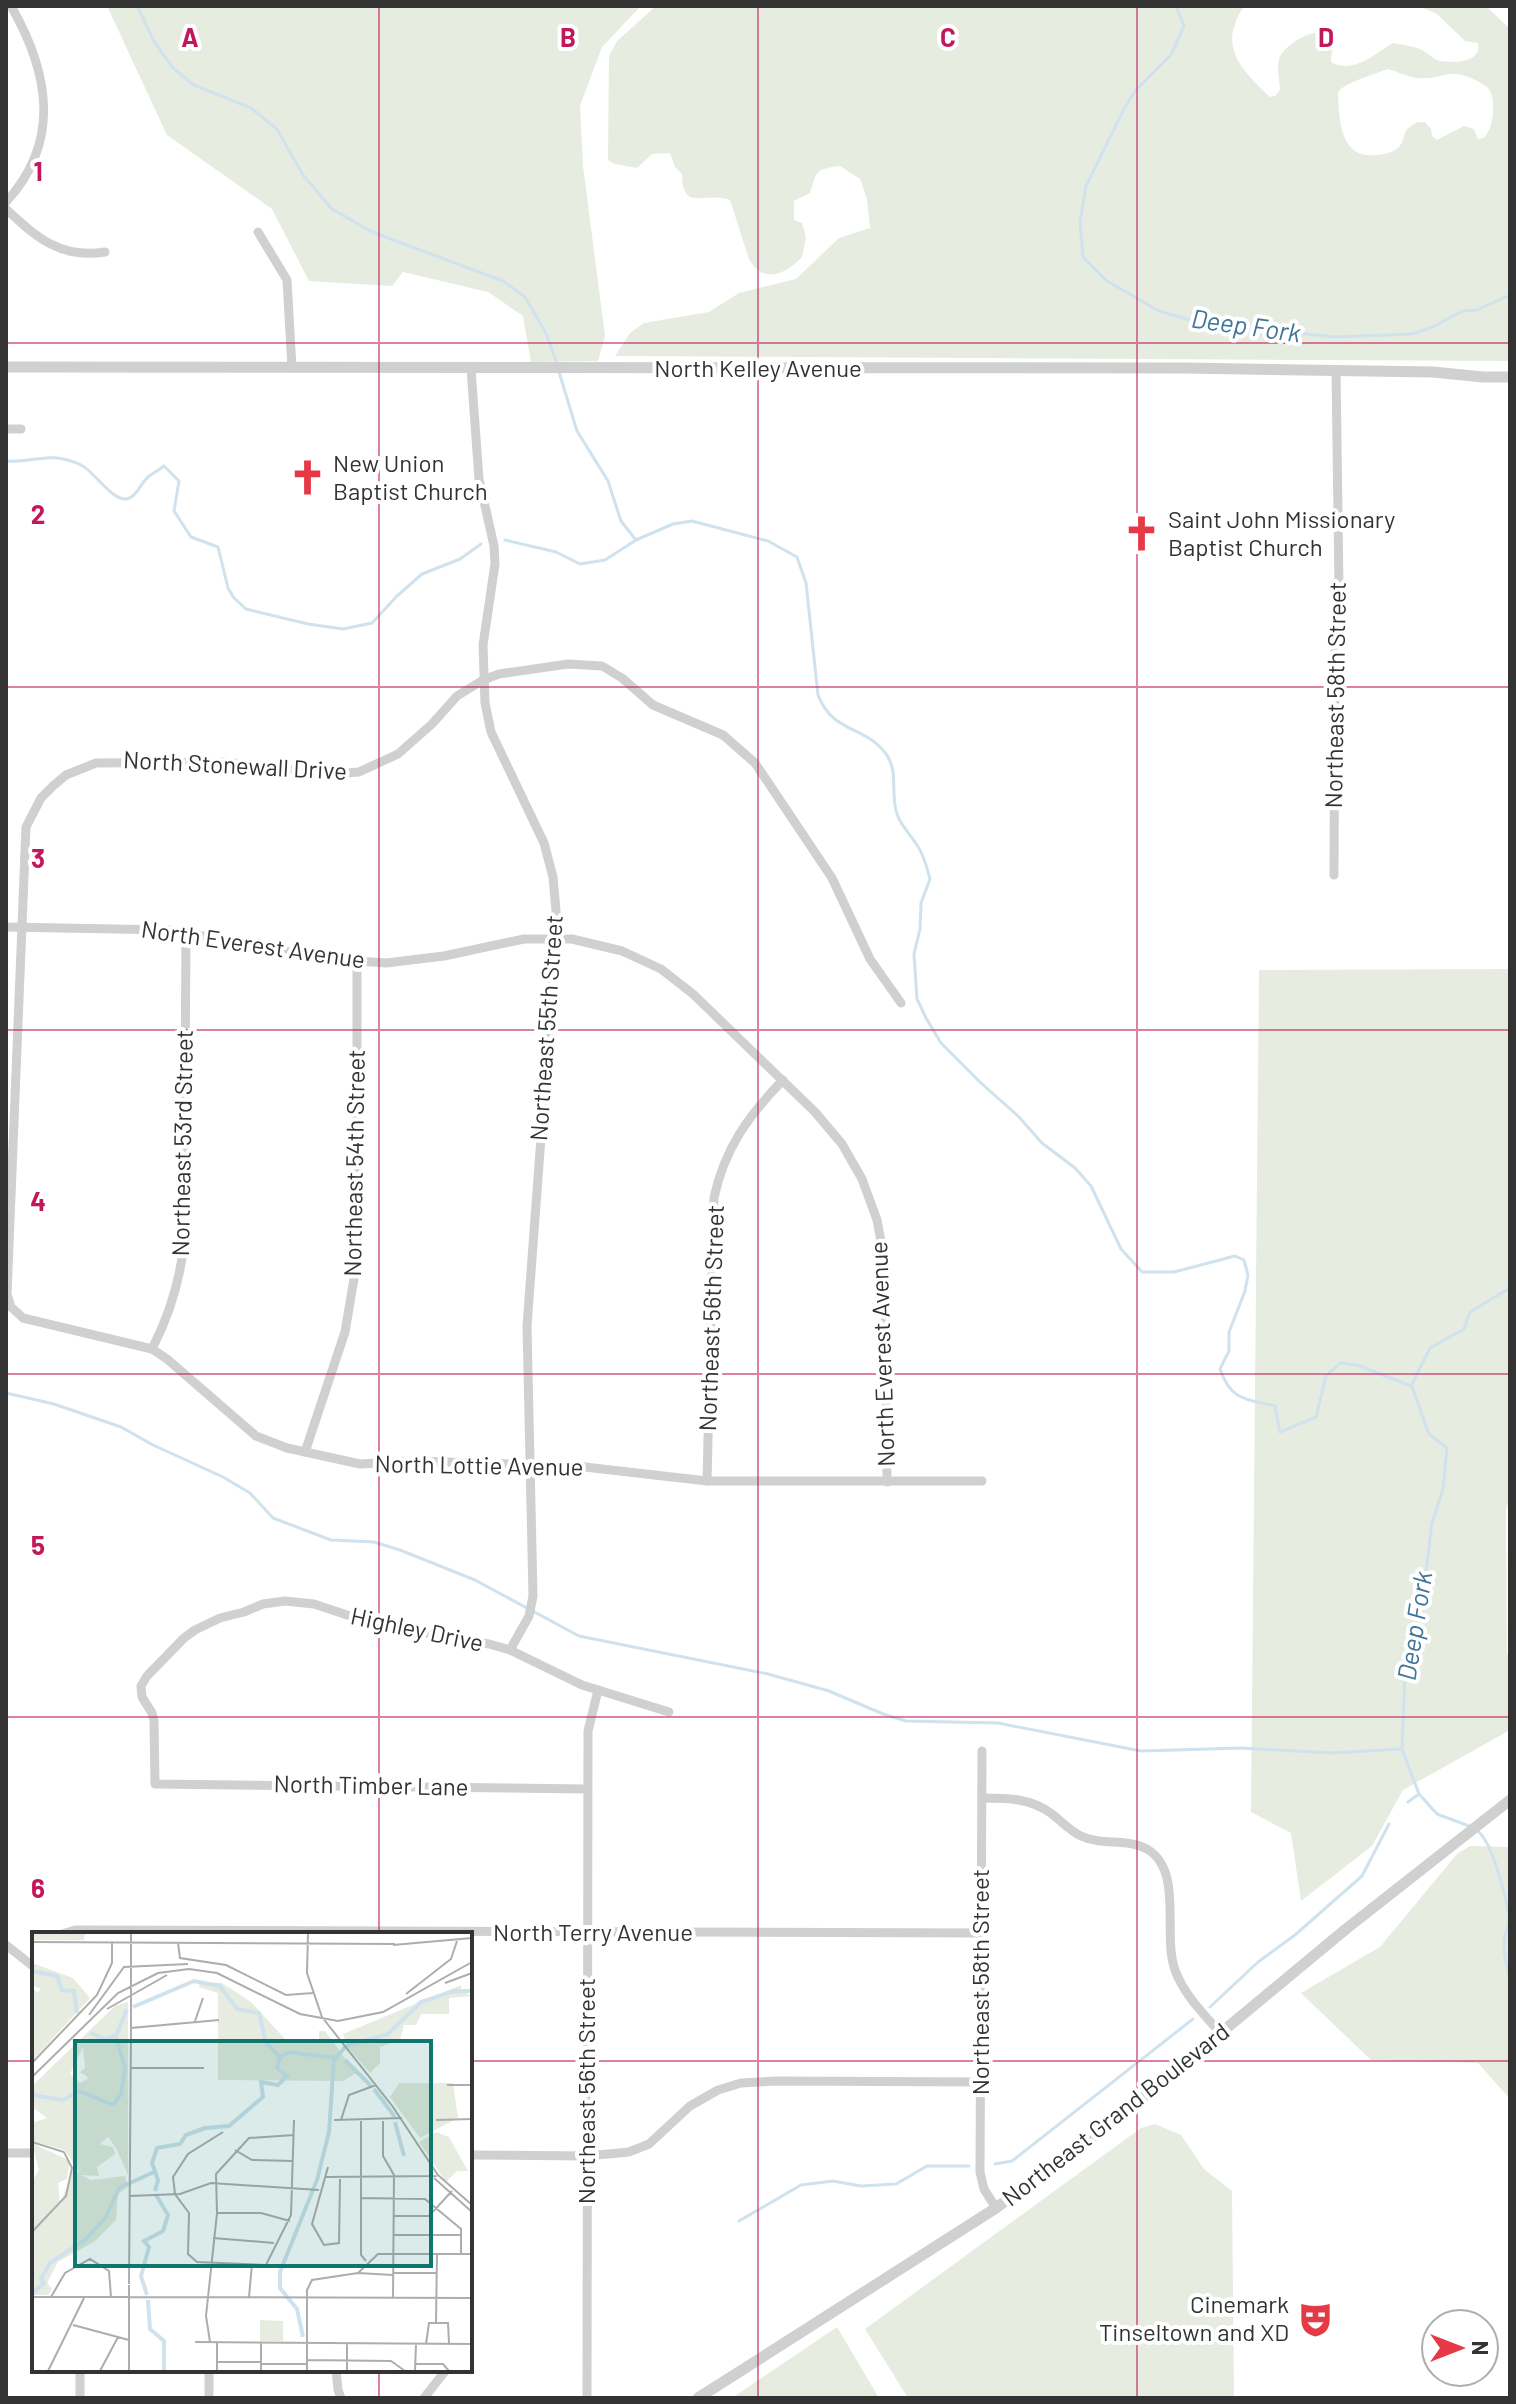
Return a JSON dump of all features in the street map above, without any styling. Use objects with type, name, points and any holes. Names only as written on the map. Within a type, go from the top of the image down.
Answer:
[{"type":"street","points":[[6,202],[33,159],[41,135],[45,105],[41,72],[11,6]]},
{"type":"street","points":[[6,209],[50,244],[66,251],[84,255],[105,252]]},
{"type":"street","points":[[258,232],[287,280],[292,368]]},
{"type":"street","name":"North Kelley Avenue","points":[[6,367],[1143,368],[1336,370],[1510,377]]},
{"type":"street","name":"Northeast 55th Street","points":[[471,369],[479,479],[495,564],[485,626],[483,680],[486,712],[491,732],[544,843],[555,896],[556,938],[527,1310],[532,1607],[510,1650]]},
{"type":"street","name":"Northeast 58th Street","points":[[1334,875],[1335,658],[1339,589],[1336,370]]},
{"type":"street","points":[[6,429],[21,429]]},
{"type":"street","name":"North Stonewall Drive","points":[[17,1314],[7,1294],[8,1198],[26,827],[41,798],[66,775],[81,768],[111,761],[225,762],[331,774],[359,772],[398,754],[432,724],[457,696],[483,680],[499,674],[568,664],[602,666],[622,678],[653,705],[735,743],[762,773],[832,878],[870,959],[901,1003]]},
{"type":"street","name":"North Everest Avenue","points":[[6,927],[123,927],[186,931],[357,962],[411,961],[524,939],[556,938],[613,948],[661,969],[693,994],[815,1112],[842,1144],[862,1179],[882,1238],[885,1263],[887,1482]]},
{"type":"street","name":"Northeast 53rd Street","points":[[152,1349],[178,1284],[184,1243],[186,931]]},
{"type":"street","name":"Northeast 54th Street","points":[[305,1452],[338,1356],[354,1284],[358,1225],[357,962]]},
{"type":"street","name":"Northeast 56th Street","points":[[707,1481],[714,1198],[732,1144],[754,1110],[783,1080]]},
{"type":"street","name":"North Lottie Avenue","points":[[17,1314],[152,1349],[256,1436],[287,1448],[360,1464],[415,1461],[603,1468],[707,1481],[982,1481]]},
{"type":"street","name":"Highley Drive","points":[[155,1784],[154,1721],[141,1691],[147,1676],[195,1630],[220,1618],[275,1602],[314,1604],[371,1623],[458,1637],[510,1650],[598,1690],[669,1712]]},
{"type":"street","name":"Northeast 56th Street","points":[[587,2398],[587,1789],[588,1731],[598,1690]]},
{"type":"street","name":"Northeast 58th Street","points":[[982,1751],[981,2181],[996,2208]]},
{"type":"street","name":"North Timber Lane","points":[[155,1784],[587,1789]]},
{"type":"street","points":[[982,1798],[1027,1801],[1045,1809],[1083,1837],[1099,1842],[1134,1845],[1153,1854],[1167,1875],[1169,1938],[1174,1968],[1189,1997],[1221,2034]]},
{"type":"street","name":"Northeast Grand Boulevard","points":[[698,2398],[996,2208],[1129,2109],[1453,1843],[1510,1800]]},
{"type":"street","name":"North Terry Avenue","points":[[68,1932],[332,1932]]},
{"type":"street","name":"North Terry Avenue","points":[[472,1933],[981,1933]]},
{"type":"street","points":[[6,1945],[32,1963]]},
{"type":"street","points":[[472,2155],[587,2156],[640,2148],[649,2144],[690,2106],[718,2090],[741,2083],[980,2082]]},
{"type":"street","points":[[6,2153],[32,2153]]},
{"type":"street","points":[[80,2372],[80,2398]]},
{"type":"street","points":[[209,2372],[209,2398]]},
{"type":"street","points":[[336,2372],[341,2398]]},
{"type":"street","points":[[424,2398],[444,2372]]},
{"type":"shaded area","points":[[107,6],[641,6],[602,47],[580,106],[583,166],[605,336],[598,361],[531,362],[523,316],[488,292],[403,272],[392,286],[309,281],[272,209],[167,135]]},
{"type":"shaded area","points":[[656,6],[1244,6],[1233,34],[1236,56],[1250,77],[1270,97],[1280,90],[1278,67],[1283,52],[1307,35],[1324,33],[1330,36],[1333,45],[1331,62],[1340,65],[1364,61],[1393,43],[1420,49],[1440,61],[1460,61],[1476,55],[1478,43],[1465,41],[1437,14],[1419,6],[1486,6],[1510,29],[1510,361],[615,356],[630,333],[644,323],[709,312],[739,293],[796,279],[839,238],[870,228],[867,199],[860,179],[840,166],[821,170],[810,193],[794,201],[794,220],[802,223],[806,237],[802,257],[782,272],[768,274],[761,272],[749,259],[730,200],[691,197],[686,193],[682,174],[675,167],[670,153],[652,154],[637,168],[608,160],[609,56],[617,41]],"holes":[[[1387,69],[1418,78],[1460,74],[1485,86],[1493,98],[1492,121],[1487,134],[1478,139],[1474,129],[1464,126],[1437,140],[1425,122],[1418,122],[1408,128],[1402,143],[1391,152],[1375,155],[1354,150],[1343,134],[1338,92],[1353,82]]]},
{"type":"shaded area","points":[[1510,969],[1510,1497],[1506,1509],[1510,1730],[1403,1790],[1372,1846],[1301,1901],[1291,1833],[1251,1812],[1259,970]]},
{"type":"shaded area","points":[[1470,1846],[1510,1847],[1510,2099],[1478,2063],[1371,2060],[1301,1993],[1380,1947],[1457,1854]]},
{"type":"shaded area","points":[[1155,2124],[1181,2135],[1204,2169],[1232,2191],[1234,2398],[908,2398],[865,2329],[1141,2128]]},
{"type":"shaded area","points":[[837,2327],[879,2398],[732,2398]]},
{"type":"waterway","points":[[137,6],[155,43],[173,68],[194,85],[251,108],[277,129],[303,175],[332,209],[372,232],[503,281],[525,297],[546,333],[557,364]]},
{"type":"waterway","name":"Deep Fork","points":[[1176,6],[1184,26],[1171,55],[1135,91],[1086,186],[1080,221],[1083,257],[1107,281],[1159,311],[1201,323],[1335,337],[1412,334],[1433,327],[1462,311],[1477,310],[1510,295]]},
{"type":"waterway","points":[[559,372],[577,431],[608,481],[621,521],[636,540]]},
{"type":"waterway","points":[[6,461],[51,458],[70,461],[86,468],[114,495],[126,499],[164,466],[179,481],[174,511],[191,537],[218,547],[228,588],[234,598],[246,609],[308,624],[343,629],[372,623],[422,574],[460,559],[481,544]]},
{"type":"waterway","points":[[505,540],[556,552],[580,564],[605,560],[636,540],[673,524],[692,521],[768,541],[797,557],[806,583],[818,695],[832,717],[869,738],[886,754],[892,768],[897,814],[919,849],[930,879],[921,903],[920,929],[914,954],[917,999],[941,1043],[1042,1143],[1075,1168],[1091,1186],[1121,1249],[1142,1272],[1174,1272],[1235,1256],[1244,1260],[1248,1275],[1245,1291],[1229,1332],[1229,1351],[1220,1369],[1235,1393],[1248,1400],[1275,1406],[1280,1432],[1316,1417],[1326,1376],[1340,1363],[1357,1365],[1411,1386]]},
{"type":"waterway","name":"Deep Fork","points":[[1411,1386],[1430,1348],[1464,1329],[1470,1312],[1510,1288]]},
{"type":"waterway","name":"Deep Fork","points":[[1412,1387],[1429,1434],[1447,1448],[1443,1489],[1432,1523],[1423,1595],[1405,1673],[1402,1749],[1419,1794],[1437,1814],[1469,1826]]},
{"type":"waterway","points":[[6,1393],[54,1404],[121,1427],[250,1493],[273,1518],[331,1540],[374,1542],[400,1550],[475,1580],[579,1636],[768,1674],[829,1691],[906,1721],[998,1723],[1141,1751],[1241,1748],[1332,1753],[1402,1749]]},
{"type":"waterway","points":[[1408,1802],[1419,1794]]},
{"type":"waterway","points":[[1210,2007],[1258,1962],[1295,1935],[1362,1876],[1389,1824]]},
{"type":"waterway","name":"Deep Fork","points":[[1476,1830],[1493,1856],[1505,1896],[1509,1920],[1504,1947],[1510,1980]]},
{"type":"waterway","points":[[995,2164],[1012,2161],[1193,2019]]},
{"type":"waterway","points":[[739,2221],[801,2185],[833,2181],[861,2186],[896,2184],[927,2166],[969,2166]]},
{"type":"place","name":"New Union Baptist Church","points":[[307,478]]},
{"type":"place","name":"Saint John Missionary Baptist Church","points":[[1142,534]]},
{"type":"place","name":"Cinemark Tinseltown and XD","points":[[1315,2319]]}]
